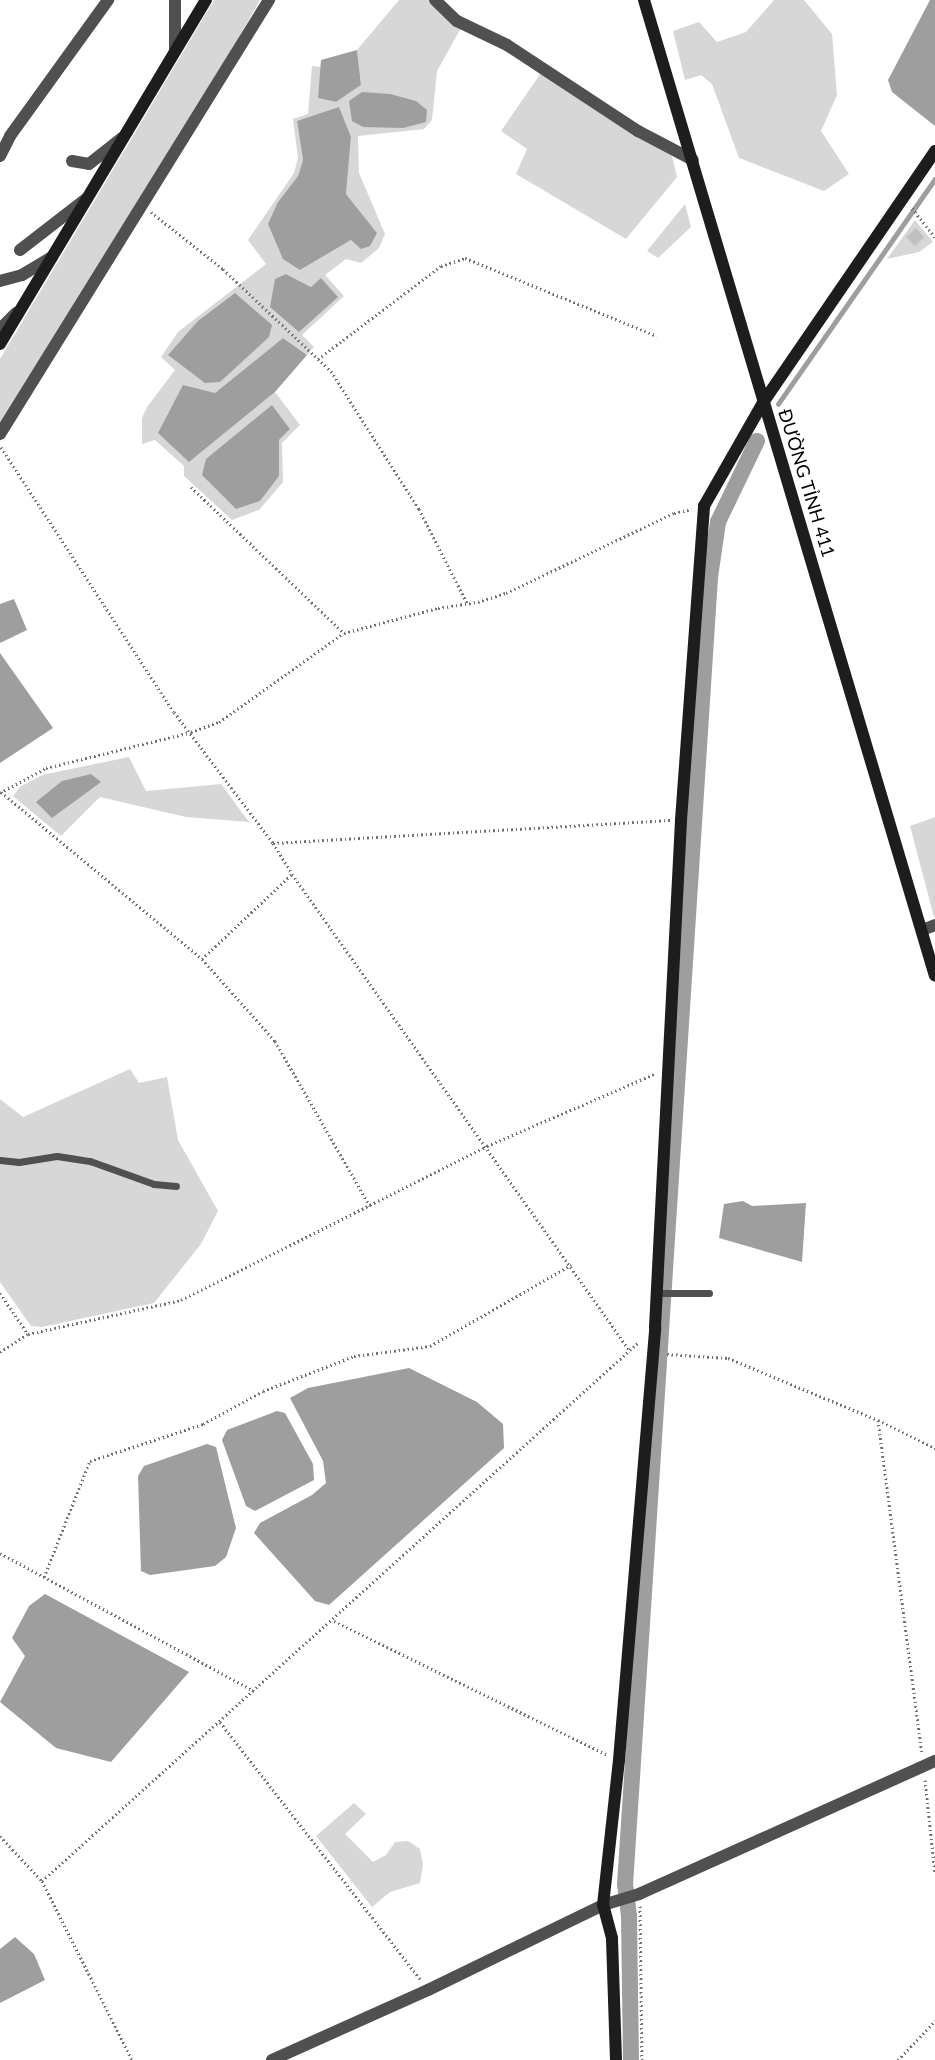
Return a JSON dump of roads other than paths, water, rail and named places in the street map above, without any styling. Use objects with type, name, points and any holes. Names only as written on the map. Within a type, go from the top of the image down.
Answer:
[{"type":"main road","points":[[0,344],[206,0]]},
{"type":"main road","name":"ĐƯỜNG TỈNH 411","points":[[644,0],[935,976]]},
{"type":"main road","points":[[616,2060],[612,1938],[604,1904],[619,1760],[656,1327],[681,820],[704,506],[764,401],[935,151]]},
{"type":"street","points":[[0,156],[10,136],[108,0]]},
{"type":"street","points":[[175,0],[176,50]]},
{"type":"street","points":[[0,434],[269,0]]},
{"type":"street","points":[[435,0],[457,21],[507,45],[638,130],[693,160]]},
{"type":"street","points":[[72,161],[89,164],[123,137]]},
{"type":"street","points":[[20,250],[88,197]]},
{"type":"street","points":[[0,281],[22,275],[52,257]]},
{"type":"street","points":[[0,329],[21,308]]},
{"type":"street","points":[[922,930],[935,925]]},
{"type":"street","points":[[272,2060],[428,1990],[604,1904],[640,1893],[929,1763]]},
{"type":"lane","points":[[0,1160],[20,1162],[57,1156],[90,1161],[154,1184],[176,1186]]},
{"type":"lane","points":[[658,1293],[709,1293]]},
{"type":"waterway","points":[[778,404],[935,179]]},
{"type":"waterway","points":[[631,2060],[629,1916],[625,1885],[710,577],[718,522],[757,441]]}]
